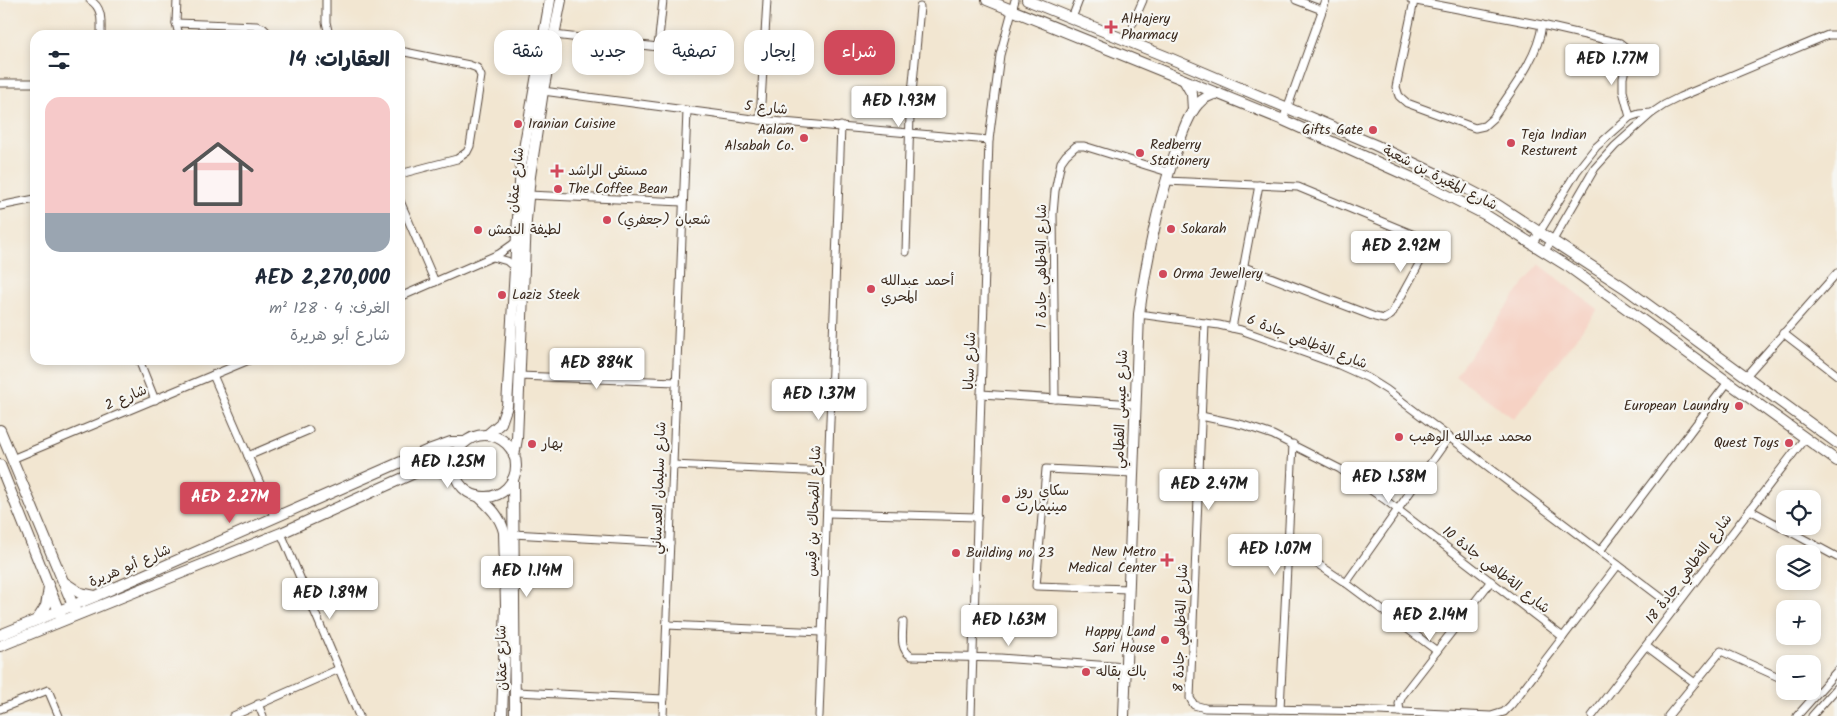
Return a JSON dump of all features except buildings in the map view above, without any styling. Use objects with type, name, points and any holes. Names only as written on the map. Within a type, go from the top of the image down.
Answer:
[{"type":"main road","name":"شارع عمّان","points":[[487,435],[501,423],[507,406],[521,166],[550,0]]},
{"type":"main road","name":"شارع عمّان","points":[[555,30],[561,0]]},
{"type":"main road","name":"شارع المغيرة بن شعبة","points":[[987,0],[1013,5],[1184,80],[1362,154],[1484,214],[1533,243],[1837,460]]},
{"type":"main road","name":"شارع المغيرة بن شعبة","points":[[1027,0],[1375,145],[1496,204],[1625,288],[1837,443]]},
{"type":"main road","name":"شارع عمّان","points":[[514,456],[517,439],[528,195],[533,149],[546,75]]},
{"type":"main road","points":[[1184,80],[1192,94],[1193,110]]},
{"type":"main road","name":"شارع عيسى القطامي","points":[[1124,716],[1139,314],[1147,258],[1167,176],[1193,110],[1206,97],[1218,93]]},
{"type":"main road","points":[[0,430],[77,616]]},
{"type":"main road","points":[[487,435],[494,436],[507,444],[516,464],[513,479],[505,490],[499,494],[485,497],[466,491],[457,480],[454,460],[464,442],[475,436],[487,435]]},
{"type":"main road","name":"شارع أبو هريرة","points":[[0,635],[96,596],[426,451],[451,442],[464,442]]},
{"type":"main road","points":[[0,465],[48,582],[62,622]]},
{"type":"main road","name":"شارع أبو هريرة","points":[[0,646],[281,533],[421,470],[428,469],[455,474]]},
{"type":"main road","name":"شارع عمّان","points":[[513,479],[515,716]]},
{"type":"main road","name":"شارع عمّان","points":[[478,496],[494,510],[504,532],[506,605],[502,716]]},
{"type":"main road","points":[[63,580],[70,588],[80,594],[96,596]]},
{"type":"main road","points":[[36,620],[43,611],[47,600],[48,582]]},
{"type":"street","points":[[90,0],[98,6],[101,13],[101,30]]},
{"type":"street","points":[[177,0],[177,30]]},
{"type":"street","points":[[326,0],[328,30]]},
{"type":"street","points":[[562,36],[658,47],[663,0]]},
{"type":"street","points":[[760,120],[767,0]]},
{"type":"street","points":[[1072,18],[1079,0]]},
{"type":"street","points":[[1133,23],[1143,0]]},
{"type":"street","points":[[1296,0],[1322,10]]},
{"type":"street","points":[[1283,120],[1326,0]]},
{"type":"street","points":[[1542,25],[1540,41],[1534,53],[1493,118],[1484,126],[1475,128],[1407,103],[1398,94],[1396,87],[1412,0],[1542,25],[1614,41],[1625,47],[1628,55],[1623,78],[1623,91],[1630,117]]},
{"type":"street","name":"شارع سابا","points":[[972,716],[989,140],[1000,55],[1013,5]]},
{"type":"street","points":[[906,252],[912,78],[920,7]]},
{"type":"street","points":[[176,23],[257,26],[265,30]]},
{"type":"street","points":[[1544,251],[1595,168],[1615,146],[1664,104],[1828,35],[1837,35]]},
{"type":"street","points":[[405,52],[474,66],[481,76],[470,146],[467,152],[457,159],[405,173]]},
{"type":"street","points":[[0,83],[30,83]]},
{"type":"street","name":"شارع 5","points":[[543,91],[760,120],[989,140]]},
{"type":"street","name":"شارع سليمان العدساني","points":[[663,716],[687,111]]},
{"type":"street","points":[[1533,243],[1586,158],[1607,136],[1630,117],[1652,113]]},
{"type":"street","name":"شارع الضحاك بن قيس","points":[[819,716],[841,126]]},
{"type":"street","name":"شارع الةطاهي جادة 1","points":[[1055,399],[1053,214],[1061,162],[1070,149],[1076,146],[1084,146],[1167,176],[1304,188],[1431,242],[1391,314],[1384,319],[1244,268]]},
{"type":"street","points":[[1232,328],[1259,185]]},
{"type":"street","points":[[528,195],[683,202]]},
{"type":"street","points":[[0,206],[30,200]]},
{"type":"street","points":[[405,213],[435,282]]},
{"type":"street","points":[[405,295],[493,257],[516,242]]},
{"type":"street","points":[[493,257],[506,261],[514,267]]},
{"type":"street","points":[[1745,376],[1837,273]]},
{"type":"street","name":"شارع الةطاهي جادة 6","points":[[1139,314],[1232,328],[1359,373],[1386,390],[1675,608]]},
{"type":"street","name":"شارع الةطاهي جادة 8","points":[[1205,323],[1190,698],[1194,705],[1201,708],[1378,714],[1400,712],[1491,716],[1500,714],[1513,703],[1618,565]]},
{"type":"street","points":[[1783,333],[1837,375]]},
{"type":"street","points":[[141,365],[155,400]]},
{"type":"street","name":"شارع 2","points":[[12,460],[238,365]]},
{"type":"street","points":[[213,375],[274,518]]},
{"type":"street","points":[[519,376],[676,382]]},
{"type":"street","points":[[1600,551],[1728,382]]},
{"type":"street","points":[[981,394],[1135,404]]},
{"type":"street","name":"شارع الةطاهي جادة 10","points":[[1201,416],[1253,428],[1293,444],[1347,474],[1398,510],[1563,637]]},
{"type":"street","points":[[248,456],[308,430]]},
{"type":"street","points":[[1346,584],[1449,437]]},
{"type":"street","name":"شارع الةطاهي جادة 18","points":[[1592,716],[1805,438]]},
{"type":"street","points":[[1280,710],[1293,444]]},
{"type":"street","points":[[673,465],[828,472]]},
{"type":"street","points":[[1129,589],[1036,586],[1046,469],[1133,473]]},
{"type":"street","points":[[1750,510],[1837,558]]},
{"type":"street","points":[[826,514],[978,517]]},
{"type":"street","points":[[281,533],[360,716]]},
{"type":"street","points":[[513,534],[670,544]]},
{"type":"street","points":[[1288,544],[1437,651]]},
{"type":"street","points":[[1400,712],[1399,704],[1402,696],[1491,582]]},
{"type":"street","points":[[903,622],[903,647],[908,654],[914,656],[1000,658],[1126,667]]},
{"type":"street","points":[[667,625],[822,632]]},
{"type":"street","points":[[1646,646],[1695,683]]},
{"type":"street","points":[[1668,716],[1721,651],[1776,676]]},
{"type":"street","points":[[233,716],[339,669]]},
{"type":"street","points":[[1821,686],[1837,671]]},
{"type":"street","points":[[1812,716],[1837,688]]},
{"type":"street","points":[[0,709],[48,690],[59,716]]},
{"type":"street","points":[[516,692],[664,699]]},
{"type":"street","points":[[1797,716],[1808,700]]},
{"type":"street","points":[[258,704],[263,716]]},
{"type":"shaded area","points":[[1539,264],[1598,309],[1514,419],[1455,375]]},
{"type":"place","name":"AlHajery Pharmacy","points":[[1111,27]]},
{"type":"place","name":"Iranian Cuisine","points":[[518,124]]},
{"type":"place","name":"Gifts Gate","points":[[1373,130]]},
{"type":"place","name":"Aalam Alsabah Co.","points":[[804,138]]},
{"type":"place","name":"Teja Indian Resturent","points":[[1511,143]]},
{"type":"place","name":"Redberry Stationery","points":[[1140,153]]},
{"type":"place","name":"مستفى الراشد","points":[[557,171]]},
{"type":"place","name":"The Coffee Bean","points":[[558,189]]},
{"type":"place","name":"شعبان (جعفري)","points":[[607,220]]},
{"type":"place","name":"Sokarah","points":[[1171,229]]},
{"type":"place","name":"لطيفة النمش","points":[[478,230]]},
{"type":"place","name":"Orma Jewellery","points":[[1163,274]]},
{"type":"place","name":"أحمد عبدالله المحري","points":[[871,289]]},
{"type":"place","name":"Laziz Steek","points":[[502,295]]},
{"type":"place","name":"European Laundry","points":[[1739,406]]},
{"type":"place","name":"محمد عبدالله الوهيب","points":[[1399,437]]},
{"type":"place","name":"Quest Toys","points":[[1789,443]]},
{"type":"place","name":"بهار","points":[[532,444]]},
{"type":"place","name":"سكاي روز مينيمارت","points":[[1006,499]]},
{"type":"place","name":"Building no 23","points":[[956,553]]},
{"type":"place","name":"New Metro Medical Center","points":[[1167,560]]},
{"type":"place","name":"Happy Land Sari House","points":[[1165,640]]},
{"type":"place","name":"باك بقاله","points":[[1086,672]]}]
